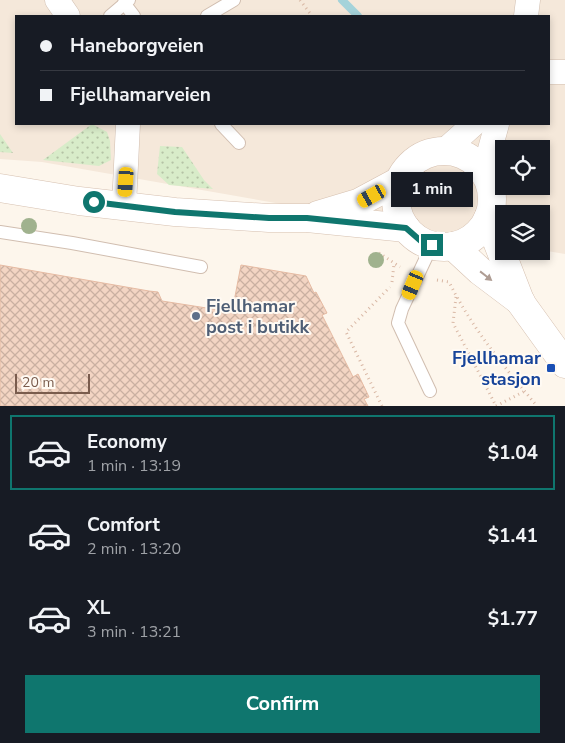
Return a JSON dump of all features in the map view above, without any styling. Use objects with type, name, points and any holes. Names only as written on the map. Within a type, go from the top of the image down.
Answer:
[{"type":"main road","points":[[442,246],[472,238],[483,227],[488,218],[492,202],[491,186],[484,171],[466,156],[445,150],[431,152],[417,158],[406,168],[399,181],[395,195],[396,210],[400,220],[422,242],[442,246],[480,271],[521,303]]},
{"type":"main road","points":[[307,218],[358,204],[399,181]]},
{"type":"main road","points":[[0,188],[184,213],[269,218],[307,218],[406,228]]},
{"type":"main road","points":[[488,218],[521,303],[565,364]]},
{"type":"street","points":[[57,0],[67,15]]},
{"type":"street","points":[[526,15],[528,0]]},
{"type":"street","points":[[550,72],[565,72]]},
{"type":"street","points":[[124,206],[128,125]]},
{"type":"street","points":[[445,150],[473,125]]},
{"type":"street","points":[[484,171],[497,125]]},
{"type":"lane","points":[[209,15],[234,0]]},
{"type":"lane","points":[[111,15],[126,2],[133,15]]},
{"type":"lane","points":[[222,125],[239,143]]},
{"type":"lane","points":[[0,232],[72,243],[201,267]]},
{"type":"lane","points":[[430,391],[398,323],[402,309],[442,246]]},
{"type":"path","points":[[300,0],[311,15]]},
{"type":"path","points":[[382,406],[346,332],[392,285],[394,264]]},
{"type":"path","points":[[449,282],[482,337],[537,406]]},
{"type":"path","points":[[456,296],[454,323],[496,406],[525,391]]},
{"type":"shaded area","points":[[0,0],[565,0],[565,254],[550,252],[550,205],[495,205],[495,241],[42,162],[0,159]]},
{"type":"green space","points":[[91,125],[107,132],[110,141],[111,160],[99,166],[43,160]]},
{"type":"green space","points":[[0,134],[13,153],[0,152]]},
{"type":"green space","points":[[160,146],[182,147],[204,180],[213,189],[169,185],[157,174]]},
{"type":"building","points":[[0,265],[158,292],[162,301],[232,312],[241,265],[306,276],[327,313],[322,315],[353,377],[358,374],[369,397],[364,399],[368,406],[0,406]]},
{"type":"waterway","points":[[342,0],[357,15]]},
{"type":"place","name":"Fjellhamar post i butikk","points":[[196,316]]},
{"type":"place","name":"Fjellhamar stasjon","points":[[551,368]]},
{"type":"route","points":[[94,202],[175,212],[269,218],[307,218],[406,228],[422,242],[432,245]]}]
